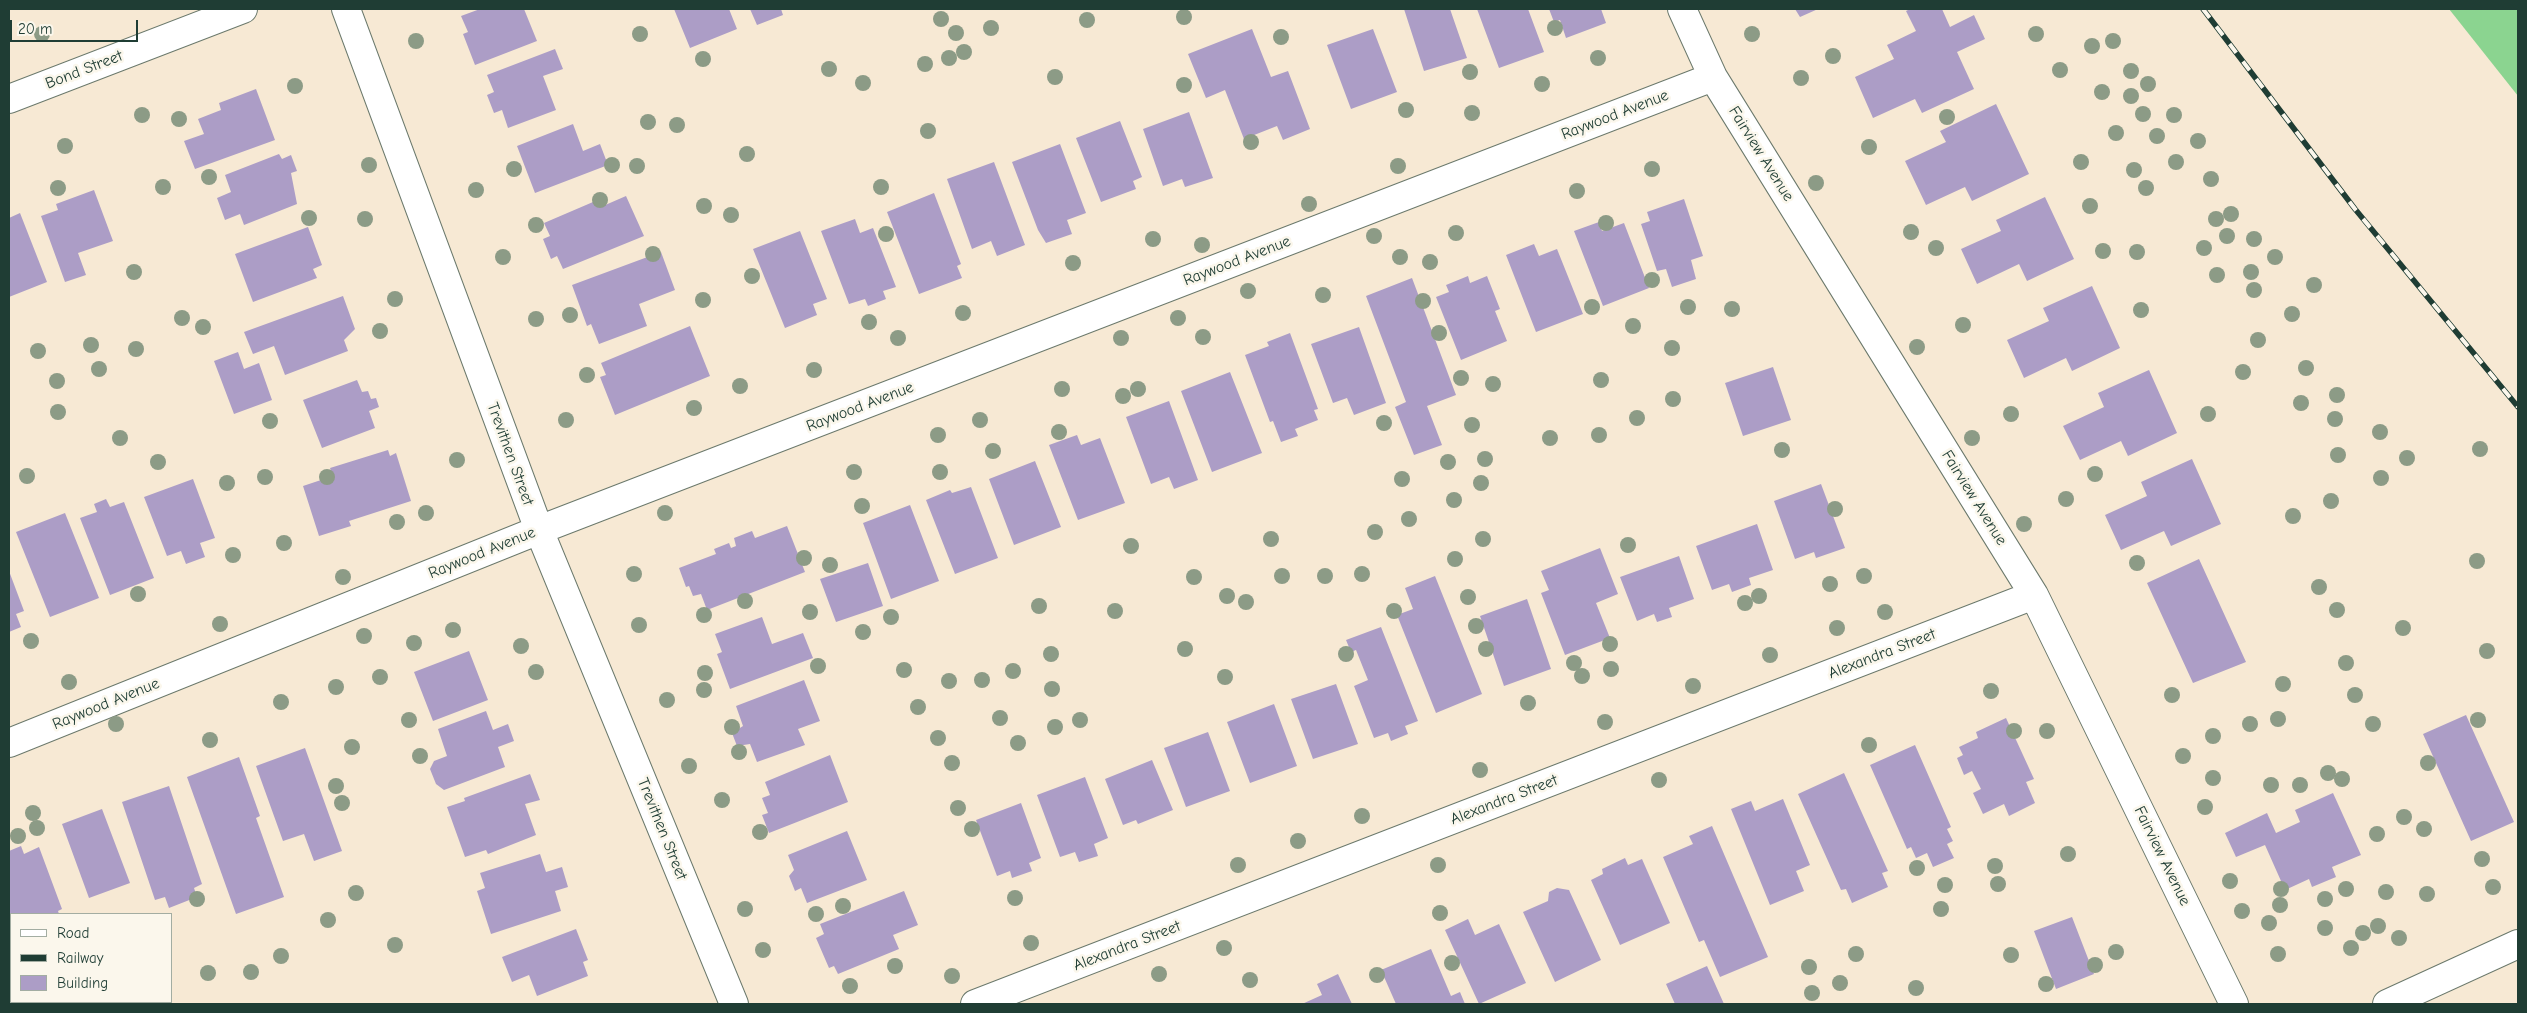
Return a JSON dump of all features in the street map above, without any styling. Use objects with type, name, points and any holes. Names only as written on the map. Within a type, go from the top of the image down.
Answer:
[{"type":"street","name":"Bond Street","points":[[9,99],[243,9]]},
{"type":"street","name":"Trevithen Street","points":[[346,9],[539,530],[734,1004]]},
{"type":"street","name":"Fairview Avenue","points":[[1682,9],[1713,77],[2034,596],[2234,1004]]},
{"type":"street","name":"Raywood Avenue","points":[[9,743],[539,530],[1713,77]]},
{"type":"street","name":"Alexandra Street","points":[[975,1004],[2034,596]]},
{"type":"street","points":[[2387,1004],[2518,944]]},
{"type":"green space","points":[[2449,9],[2518,9],[2518,96]]},
{"type":"building","points":[[480,9],[524,9],[537,41],[475,65],[463,34],[468,32],[461,16]]},
{"type":"building","points":[[674,9],[729,9],[737,29],[690,48]]},
{"type":"building","points":[[750,9],[781,9],[783,15],[757,25]]},
{"type":"building","points":[[1404,9],[1450,9],[1467,58],[1424,71]]},
{"type":"building","points":[[1477,9],[1528,9],[1544,52],[1499,68]]},
{"type":"building","points":[[1549,9],[1601,9],[1606,23],[1566,38],[1560,20],[1554,22]]},
{"type":"building","points":[[1795,9],[1818,9],[1800,17]]},
{"type":"building","points":[[1910,9],[1942,9],[1950,27],[1974,15],[1985,39],[1957,52],[1974,89],[1922,113],[1915,99],[1873,118],[1855,77],[1894,59],[1887,45],[1916,31],[1906,11]]},
{"type":"building","points":[[1252,29],[1271,77],[1288,71],[1310,129],[1283,140],[1277,126],[1244,139],[1225,90],[1206,98],[1188,54]]},
{"type":"building","points":[[1373,29],[1397,92],[1351,109],[1327,45]]},
{"type":"building","points":[[555,49],[563,69],[543,76],[556,110],[508,128],[502,110],[494,113],[487,95],[494,92],[487,75]]},
{"type":"building","points":[[256,89],[275,140],[195,169],[184,141],[204,134],[198,119],[221,110],[219,103]]},
{"type":"building","points":[[1996,104],[2029,174],[1972,201],[1965,187],[1926,205],[1905,161],[1946,142],[1940,131]]},
{"type":"building","points":[[1189,112],[1213,178],[1185,187],[1182,179],[1163,186],[1143,129]]},
{"type":"building","points":[[1120,121],[1142,177],[1133,181],[1136,189],[1101,202],[1076,138]]},
{"type":"building","points":[[573,124],[583,151],[600,144],[608,165],[535,193],[517,146]]},
{"type":"building","points":[[1060,144],[1086,213],[1067,220],[1072,234],[1046,243],[1038,230],[1012,162]]},
{"type":"building","points":[[279,154],[282,159],[291,155],[297,171],[291,173],[297,204],[244,225],[240,214],[225,220],[217,198],[231,192],[225,175]]},
{"type":"building","points":[[994,162],[1025,245],[997,256],[991,241],[972,249],[947,179]]},
{"type":"building","points":[[94,190],[113,241],[78,253],[86,275],[65,282],[41,216],[58,210],[56,204]]},
{"type":"building","points":[[934,193],[961,264],[957,266],[962,278],[919,294],[887,212]]},
{"type":"building","points":[[626,196],[644,236],[563,269],[557,256],[551,259],[543,239],[550,236],[544,223],[600,199],[603,206]]},
{"type":"building","points":[[2045,197],[2074,259],[2027,281],[2019,264],[1977,284],[1961,249],[2001,231],[1996,220]]},
{"type":"building","points":[[1684,199],[1703,256],[1691,260],[1696,279],[1672,287],[1666,269],[1657,271],[1641,224],[1650,221],[1647,212]]},
{"type":"building","points":[[20,213],[47,282],[9,297],[9,218]]},
{"type":"building","points":[[855,219],[860,233],[873,228],[896,287],[883,291],[886,299],[868,306],[865,299],[849,304],[821,231]]},
{"type":"building","points":[[1599,222],[1602,231],[1624,223],[1649,288],[1603,306],[1574,231]]},
{"type":"building","points":[[308,227],[322,265],[313,269],[317,278],[253,302],[235,254]]},
{"type":"building","points":[[800,231],[827,299],[813,304],[817,315],[785,328],[753,249]]},
{"type":"building","points":[[1534,244],[1539,256],[1557,249],[1583,314],[1536,332],[1506,255]]},
{"type":"building","points":[[661,252],[675,290],[639,304],[647,326],[599,344],[591,324],[587,326],[572,285]]},
{"type":"building","points":[[1468,276],[1470,283],[1487,276],[1500,309],[1495,311],[1507,341],[1461,360],[1436,297],[1449,292],[1446,285]]},
{"type":"building","points":[[1412,278],[1456,395],[1427,406],[1442,445],[1414,455],[1395,407],[1406,402],[1366,296]]},
{"type":"building","points":[[2092,286],[2120,348],[2072,371],[2066,358],[2024,378],[2007,340],[2049,321],[2043,308]]},
{"type":"building","points":[[343,296],[355,329],[344,340],[348,351],[285,375],[274,346],[253,354],[244,332]]},
{"type":"building","points":[[690,326],[710,376],[615,415],[600,377],[606,375],[601,363]]},
{"type":"building","points":[[1359,327],[1386,403],[1354,415],[1347,398],[1333,403],[1311,344]]},
{"type":"building","points":[[1290,333],[1318,409],[1314,410],[1318,420],[1295,429],[1298,436],[1281,442],[1273,421],[1270,422],[1245,355],[1269,346],[1267,342]]},
{"type":"building","points":[[238,352],[244,369],[259,363],[272,400],[234,414],[214,361]]},
{"type":"building","points":[[1773,367],[1791,420],[1743,436],[1725,383]]},
{"type":"building","points":[[2149,370],[2177,433],[2128,456],[2121,441],[2080,460],[2063,426],[2104,407],[2098,393]]},
{"type":"building","points":[[1230,372],[1262,453],[1212,472],[1181,391]]},
{"type":"building","points":[[357,380],[362,392],[368,391],[371,399],[376,398],[379,407],[369,411],[375,428],[322,448],[303,400]]},
{"type":"building","points":[[1169,401],[1198,480],[1174,489],[1169,477],[1151,484],[1126,417]]},
{"type":"building","points":[[1077,435],[1081,445],[1100,438],[1125,503],[1078,520],[1049,445]]},
{"type":"building","points":[[388,450],[390,456],[396,453],[411,501],[349,521],[351,526],[319,536],[303,486],[333,476],[330,468]]},
{"type":"building","points":[[2192,459],[2221,524],[2171,546],[2164,531],[2121,550],[2105,515],[2147,496],[2141,482]]},
{"type":"building","points":[[1035,461],[1061,527],[1014,545],[989,479]]},
{"type":"building","points":[[193,479],[215,538],[200,543],[205,557],[186,564],[181,551],[167,556],[144,497]]},
{"type":"building","points":[[1821,484],[1845,548],[1816,558],[1814,552],[1795,559],[1774,501]]},
{"type":"building","points":[[971,487],[998,558],[955,574],[926,500],[950,490],[952,493]]},
{"type":"building","points":[[106,499],[110,507],[124,502],[154,578],[110,595],[80,518],[97,512],[94,504]]},
{"type":"building","points":[[910,505],[939,581],[891,599],[863,523]]},
{"type":"building","points":[[65,513],[99,598],[50,617],[16,532]]},
{"type":"building","points":[[1757,524],[1773,570],[1749,578],[1751,585],[1732,592],[1729,584],[1712,590],[1696,546]]},
{"type":"building","points":[[787,526],[805,572],[707,610],[701,594],[693,596],[689,586],[686,587],[679,568],[716,554],[714,549],[729,543],[731,548],[736,546],[734,538],[752,531],[755,538]]},
{"type":"building","points":[[1600,548],[1618,594],[1596,603],[1610,638],[1565,655],[1541,593],[1549,590],[1541,571]]},
{"type":"building","points":[[1679,556],[1694,599],[1669,608],[1672,617],[1657,622],[1654,614],[1637,621],[1620,577]]},
{"type":"building","points":[[2199,559],[2246,662],[2193,683],[2147,583]]},
{"type":"building","points":[[868,563],[883,606],[836,622],[820,579]]},
{"type":"building","points":[[9,571],[24,611],[16,614],[21,627],[9,632]]},
{"type":"building","points":[[1435,576],[1482,694],[1436,713],[1397,615],[1413,609],[1405,588]]},
{"type":"building","points":[[1527,599],[1551,669],[1504,686],[1480,616]]},
{"type":"building","points":[[762,617],[772,644],[803,633],[813,658],[730,689],[717,654],[722,652],[715,634]]},
{"type":"building","points":[[1381,627],[1418,721],[1405,726],[1408,734],[1391,741],[1388,733],[1374,738],[1354,686],[1368,680],[1356,650],[1351,652],[1346,640]]},
{"type":"building","points":[[469,651],[488,700],[433,721],[414,672]]},
{"type":"building","points":[[804,680],[820,721],[798,729],[805,745],[757,762],[750,744],[737,746],[732,733],[743,726],[736,706]]},
{"type":"building","points":[[1336,684],[1358,744],[1313,759],[1291,699]]},
{"type":"building","points":[[1274,704],[1297,766],[1250,783],[1227,722]]},
{"type":"building","points":[[486,711],[493,730],[508,724],[514,741],[498,747],[505,767],[444,790],[436,784],[430,769],[434,761],[447,756],[438,729]]},
{"type":"building","points":[[2466,715],[2514,822],[2471,841],[2423,734]]},
{"type":"building","points":[[2006,718],[2034,779],[2026,782],[2035,803],[2009,816],[2004,804],[1983,814],[1973,793],[1981,789],[1972,771],[1964,775],[1957,758],[1963,755],[1959,747],[1978,738],[1976,732]]},
{"type":"building","points":[[1208,732],[1230,791],[1186,807],[1164,748]]},
{"type":"building","points":[[1915,745],[1951,827],[1947,829],[1953,841],[1947,844],[1954,858],[1933,867],[1927,853],[1916,858],[1911,847],[1907,849],[1870,765]]},
{"type":"building","points":[[305,748],[342,851],[314,861],[304,834],[283,841],[256,766]]},
{"type":"building","points":[[830,755],[848,802],[769,833],[762,815],[768,813],[762,798],[770,795],[765,782]]},
{"type":"building","points":[[239,757],[260,816],[256,818],[284,897],[236,914],[187,777]]},
{"type":"building","points":[[1152,760],[1173,810],[1138,824],[1136,820],[1123,825],[1105,779]]},
{"type":"building","points":[[1844,773],[1888,871],[1882,873],[1888,887],[1852,903],[1846,889],[1841,890],[1798,794]]},
{"type":"building","points":[[530,774],[540,800],[525,804],[536,835],[488,854],[486,850],[465,857],[447,807],[465,801],[464,798]]},
{"type":"building","points":[[1085,777],[1108,838],[1094,844],[1098,856],[1079,862],[1075,852],[1060,857],[1037,795]]},
{"type":"building","points":[[169,786],[202,884],[194,888],[197,897],[169,908],[165,897],[155,900],[122,802]]},
{"type":"building","points":[[2333,793],[2361,855],[2332,867],[2336,877],[2312,887],[2309,879],[2285,890],[2265,845],[2236,857],[2225,833],[2267,813],[2276,833],[2300,822],[2295,810]]},
{"type":"building","points":[[1783,799],[1810,865],[1796,871],[1804,891],[1770,905],[1731,809],[1751,801],[1755,811]]},
{"type":"building","points":[[1021,803],[1041,858],[1029,863],[1032,871],[1012,878],[1010,871],[997,876],[976,820]]},
{"type":"building","points":[[102,809],[130,883],[89,898],[62,824]]},
{"type":"building","points":[[1712,826],[1768,957],[1720,977],[1704,940],[1699,942],[1663,857],[1693,844],[1689,836]]},
{"type":"building","points":[[847,831],[867,880],[807,903],[801,888],[795,891],[789,876],[794,870],[788,855]]},
{"type":"building","points":[[21,846],[24,854],[39,847],[62,909],[58,911],[59,913],[10,913],[10,916],[9,851]]},
{"type":"building","points":[[540,854],[546,872],[562,867],[568,887],[555,891],[561,911],[491,934],[477,891],[485,888],[480,873]]},
{"type":"building","points":[[1625,858],[1628,865],[1642,859],[1670,923],[1620,945],[1591,880],[1603,874],[1602,869]]},
{"type":"building","points":[[1557,888],[1569,890],[1601,960],[1555,982],[1523,912],[1548,901],[1549,892]]},
{"type":"building","points":[[904,891],[918,925],[893,935],[899,949],[838,974],[834,966],[829,968],[816,938],[824,934],[820,924]]},
{"type":"building","points":[[2072,917],[2094,974],[2056,989],[2034,931]]},
{"type":"building","points":[[1468,919],[1475,935],[1499,924],[1526,983],[1479,1004],[1445,930]]},
{"type":"building","points":[[576,929],[588,960],[583,962],[588,976],[537,996],[529,975],[512,982],[502,957]]},
{"type":"building","points":[[1431,949],[1451,996],[1460,992],[1465,1004],[1396,1004],[1381,970]]},
{"type":"building","points":[[1707,966],[1724,1004],[1675,1004],[1666,984]]},
{"type":"building","points":[[1338,974],[1352,1004],[1302,1004],[1322,995],[1317,984]]},
{"type":"railway","points":[[2203,9],[2355,209],[2518,407]]}]
